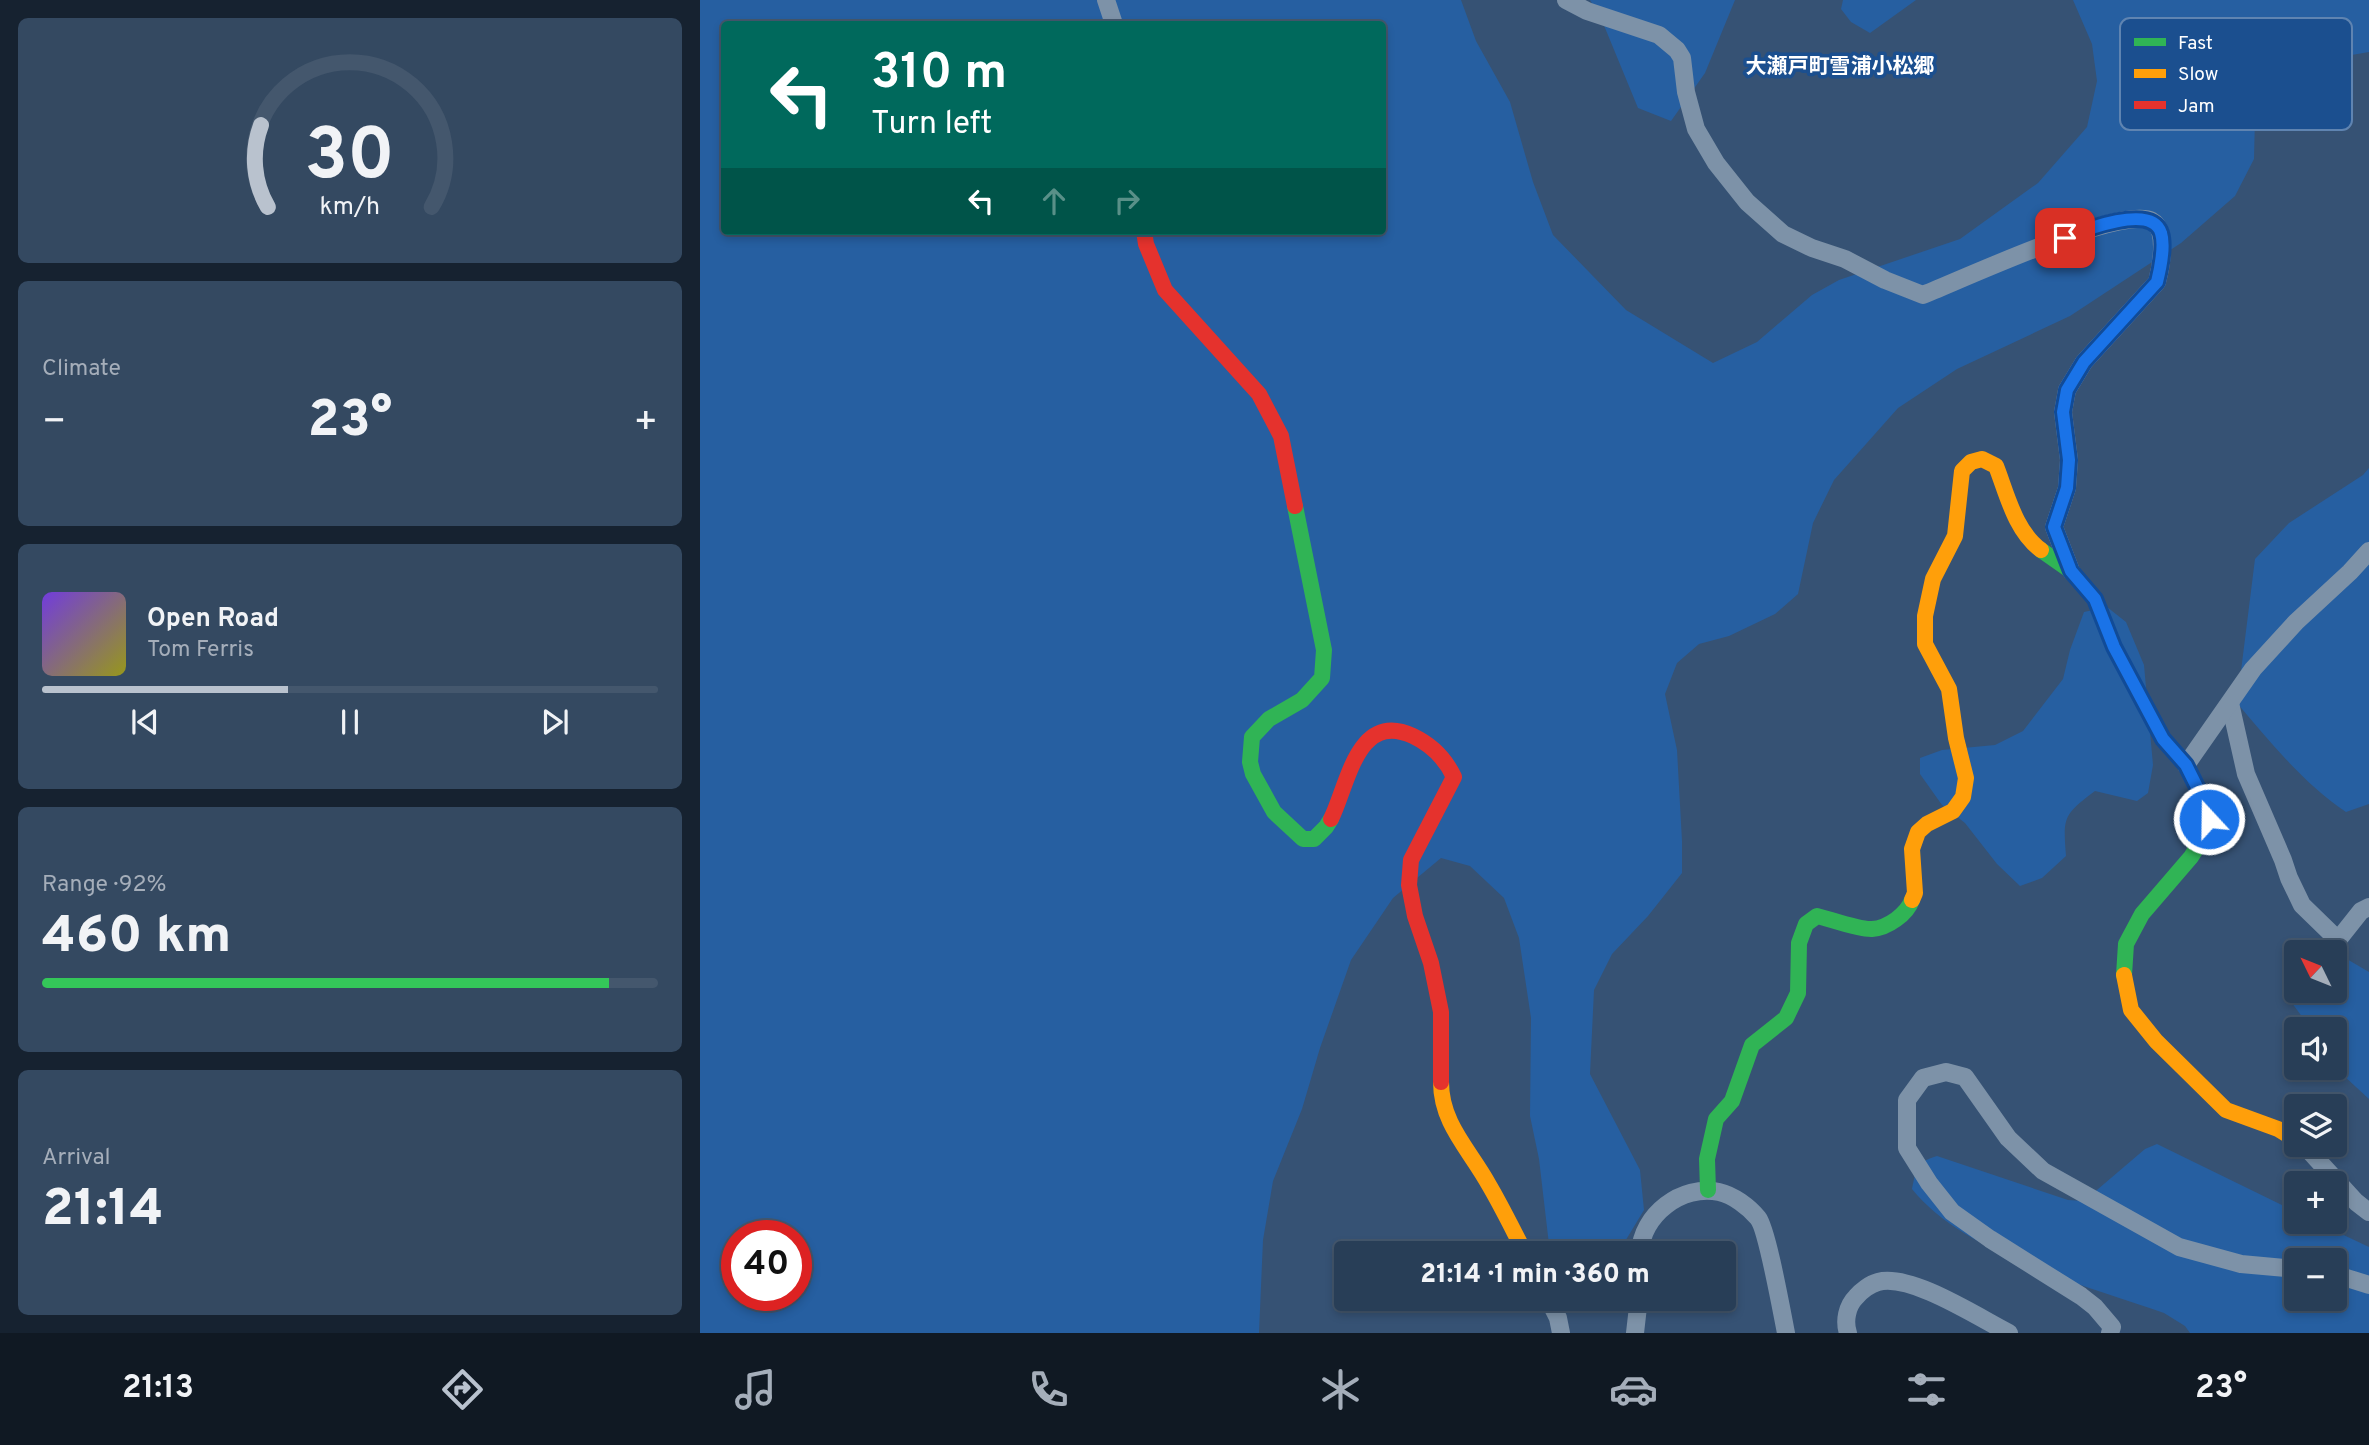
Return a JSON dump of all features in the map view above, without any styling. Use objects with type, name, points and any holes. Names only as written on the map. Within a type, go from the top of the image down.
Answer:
[{"type":"street","points":[[1106,0],[1113,21]]},
{"type":"street","points":[[1566,0],[1587,11],[1659,35],[1677,50],[1682,58],[1686,92],[1696,129],[1716,163],[1746,202],[1783,234],[1923,295],[2088,228],[2134,218],[2152,221],[2161,232],[2161,265],[2157,282],[2084,362],[2067,390],[2063,412],[2069,460],[2067,488],[2054,527],[2071,571]]},
{"type":"street","points":[[1145,235],[1165,290],[1259,394],[1281,436],[1324,650],[1322,678],[1301,700],[1269,719],[1252,737],[1250,762],[1253,774],[1274,812],[1303,839],[1314,838],[1328,825],[1368,738],[1385,731],[1406,732],[1431,745],[1449,765],[1454,777],[1415,851],[1409,885],[1415,916],[1431,963],[1441,1012],[1441,1098],[1447,1119],[1489,1184],[1519,1241]]},
{"type":"street","points":[[1708,1190],[1707,1159],[1716,1119],[1732,1101],[1752,1045],[1786,1018],[1798,993],[1800,943],[1806,924],[1817,916],[1872,929],[1891,923],[1909,908],[1915,893],[1912,849],[1918,832],[1927,824],[1953,811],[1963,797],[1966,778],[1956,738],[1949,689],[1925,644],[1925,616],[1933,579],[1955,536],[1962,471],[1971,462],[1982,460],[1996,466],[2017,519],[2029,541],[2071,571],[2095,599],[2114,647],[2163,739],[2186,765],[2203,799],[2209,819],[2204,836],[2191,857],[2142,914],[2126,944],[2124,973],[2132,1010],[2156,1041],[2225,1110],[2284,1133]]},
{"type":"street","points":[[2186,765],[2253,669],[2296,622],[2369,551]]},
{"type":"street","points":[[2230,703],[2246,774],[2302,905],[2338,940],[2361,911],[2369,907]]},
{"type":"street","points":[[2110,1333],[2112,1327],[2095,1307],[2066,1285],[1990,1239],[1952,1212],[1929,1183],[1907,1148],[1907,1100],[1923,1078],[1945,1072],[1965,1077],[2008,1138],[2043,1171],[2179,1247],[2241,1264],[2284,1268]]},
{"type":"street","points":[[2315,1157],[2356,1202],[2369,1212]]},
{"type":"street","points":[[1641,1241],[1652,1220],[1666,1204],[1683,1196],[1708,1190],[1722,1192],[1742,1203],[1760,1220],[1786,1333]]},
{"type":"street","points":[[2347,1277],[2369,1285]]},
{"type":"street","points":[[1848,1333],[1847,1312],[1853,1300],[1878,1282],[1894,1281],[1915,1286],[1946,1299],[2009,1333]]},
{"type":"street","points":[[1554,1311],[1561,1333]]},
{"type":"street","points":[[1635,1333],[1638,1311]]},
{"type":"shaded area","points":[[700,0],[1461,0],[1476,41],[1510,102],[1533,182],[1553,235],[1626,310],[1713,363],[1757,342],[1812,295],[1839,280],[1960,239],[2038,183],[2087,127],[2097,81],[2092,44],[2073,0],[2369,0],[2369,52],[2352,55],[2352,18],[2120,18],[2120,130],[2255,130],[2254,159],[2235,196],[2181,243],[2070,316],[1957,369],[1898,408],[1834,480],[1813,523],[1798,594],[1775,614],[1729,636],[1699,644],[1677,663],[1665,694],[1677,750],[1682,873],[1648,916],[1612,954],[1594,990],[1590,1074],[1640,1170],[1644,1210],[1625,1241],[1549,1241],[1539,1159],[1530,1116],[1531,1018],[1519,938],[1504,898],[1470,866],[1441,858],[1393,898],[1351,960],[1302,1109],[1273,1181],[1263,1240],[1259,1333],[700,1333]]},
{"type":"shaded area","points":[[1590,0],[1735,0],[1705,73],[1671,121],[1638,108],[1603,23]]},
{"type":"shaded area","points":[[1843,0],[1916,0],[1870,33],[1851,22],[1841,9]]},
{"type":"shaded area","points":[[2369,468],[2369,804],[2346,812],[2302,775],[2237,703],[2255,559],[2289,523],[2363,475]]},
{"type":"shaded area","points":[[2107,607],[2126,622],[2144,665],[2153,765],[2148,793],[2137,801],[2095,791],[2067,818],[2066,856],[2042,878],[2020,886],[1997,864],[1965,823],[1942,805],[1920,774],[1920,758],[1942,750],[1995,745],[2023,731],[2063,679],[2084,612]]},
{"type":"shaded area","points":[[2347,959],[2369,972],[2369,1099],[2347,1079],[2347,1017],[2302,1017],[2292,1003],[2347,1003]]},
{"type":"shaded area","points":[[2157,1144],[2284,1206],[2284,1234],[2341,1234],[2369,1247],[2369,1333],[2190,1333],[2185,1326],[2164,1313],[2064,1279],[1994,1250],[1962,1232],[1935,1212],[1912,1189],[1918,1167],[1937,1156],[2068,1200],[2084,1201],[2145,1149]]},
{"type":"traffic: fast","points":[[1295,506],[1324,650],[1322,678],[1302,700],[1269,719],[1252,737],[1250,762],[1253,774],[1274,812],[1303,839],[1314,839],[1331,819]]},
{"type":"traffic: fast","points":[[2041,550],[2071,571],[2095,599],[2114,647],[2163,739],[2186,765],[2203,798],[2209,819],[2204,836],[2191,857],[2142,914],[2126,944],[2124,975]]},
{"type":"traffic: fast","points":[[1708,1190],[1707,1159],[1716,1119],[1732,1101],[1752,1045],[1786,1018],[1798,993],[1799,943],[1806,924],[1817,916],[1860,928],[1878,928],[1901,915],[1912,900]]},
{"type":"traffic: slow","points":[[1912,900],[1915,893],[1912,849],[1918,832],[1927,824],[1953,811],[1963,797],[1966,778],[1956,738],[1949,689],[1925,644],[1925,616],[1933,579],[1955,536],[1962,471],[1971,462],[1982,459],[1996,466],[2018,522],[2041,550]]},
{"type":"traffic: slow","points":[[2124,975],[2131,1010],[2156,1041],[2226,1110],[2284,1133]]},
{"type":"traffic: slow","points":[[1441,1082],[1442,1097],[1451,1124],[1494,1193],[1519,1241]]},
{"type":"traffic: jam","points":[[1145,235],[1165,290],[1259,394],[1281,436],[1295,506]]},
{"type":"traffic: jam","points":[[1331,819],[1357,755],[1367,742],[1379,733],[1394,731],[1420,740],[1437,753],[1454,777],[1411,860],[1409,885],[1415,916],[1431,963],[1441,1012],[1441,1082]]},
{"type":"district","name":"大瀬戸町雪浦小松郷","points":[[1840,66]]},
{"type":"route","points":[[2065,238],[2088,228],[2134,218],[2152,221],[2161,232],[2161,265],[2157,282],[2084,362],[2067,390],[2063,412],[2069,460],[2067,488],[2054,527],[2071,571],[2095,599],[2114,647],[2163,739],[2186,765],[2203,799],[2209,819]]}]
